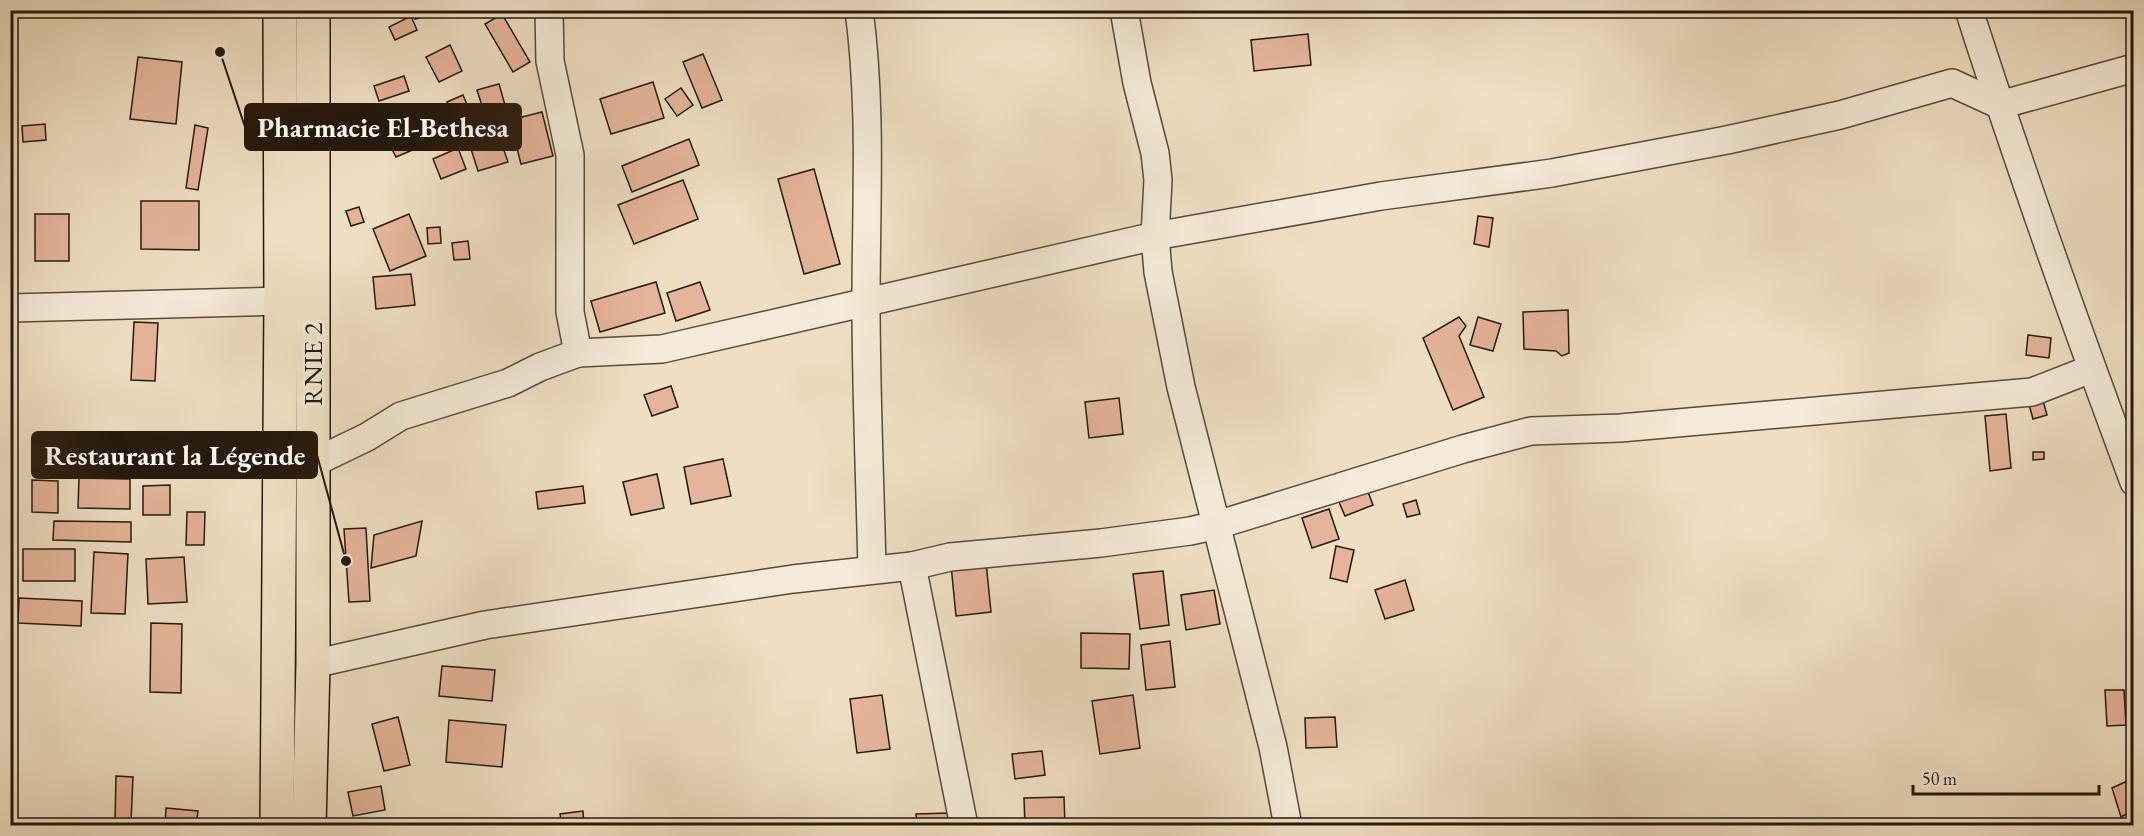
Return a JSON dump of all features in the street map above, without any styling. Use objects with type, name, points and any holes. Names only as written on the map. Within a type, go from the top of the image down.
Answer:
[{"type":"highway","name":"RNIE 2","points":[[277,825],[281,301],[280,10]]},
{"type":"highway","name":"RNIE 2","points":[[309,825],[313,664],[313,10]]},
{"type":"street","points":[[549,10],[550,61],[570,155],[570,312],[578,353]]},
{"type":"street","points":[[859,10],[865,56],[868,179],[866,302],[872,570]]},
{"type":"street","points":[[1969,10],[2091,369],[2133,482]]},
{"type":"street","points":[[1125,11],[1137,83],[1155,153],[1158,180],[1155,236],[1158,272],[1180,387],[1273,747],[1288,825]]},
{"type":"street","points":[[313,463],[367,437],[400,416],[508,382],[578,353],[662,349],[1155,236],[1381,196],[1552,173],[1716,142],[1840,115],[1952,83],[1979,43]]},
{"type":"street","points":[[1952,83],[2000,105],[2133,68]]},
{"type":"street","points":[[10,308],[281,301]]},
{"type":"street","points":[[313,664],[485,625],[792,579],[912,566],[950,558],[1101,543],[1190,531],[1217,525],[1463,449],[1531,431],[1620,428],[2032,392],[2091,369]]},
{"type":"street","points":[[912,566],[964,825]]},
{"type":"building","points":[[413,10],[450,10],[415,19]]},
{"type":"building","points":[[502,14],[530,62],[513,72],[485,24]]},
{"type":"building","points":[[411,16],[417,30],[395,40],[389,27]]},
{"type":"building","points":[[1308,34],[1311,65],[1254,71],[1251,40]]},
{"type":"building","points":[[450,45],[462,71],[439,82],[426,57]]},
{"type":"building","points":[[703,54],[722,100],[702,108],[683,62]]},
{"type":"building","points":[[138,57],[182,62],[176,124],[130,119]]},
{"type":"building","points":[[404,76],[409,91],[379,101],[374,86]]},
{"type":"building","points":[[653,82],[664,118],[611,134],[600,99]]},
{"type":"building","points":[[499,84],[507,112],[486,118],[477,90]]},
{"type":"building","points":[[681,88],[693,105],[677,116],[665,99]]},
{"type":"building","points":[[463,95],[479,134],[463,141],[447,102]]},
{"type":"building","points":[[542,112],[553,156],[521,164],[510,120]]},
{"type":"building","points":[[405,123],[417,148],[396,157],[384,133]]},
{"type":"building","points":[[45,124],[46,140],[23,142],[22,126]]},
{"type":"building","points":[[195,125],[208,128],[198,190],[186,188]]},
{"type":"building","points":[[500,139],[508,162],[478,171],[471,149]]},
{"type":"building","points":[[689,139],[699,165],[632,192],[622,166]]},
{"type":"building","points":[[458,148],[466,169],[441,179],[433,159]]},
{"type":"building","points":[[814,169],[840,264],[804,274],[778,179]]},
{"type":"building","points":[[683,180],[698,219],[634,244],[618,205]]},
{"type":"building","points":[[141,201],[199,201],[199,250],[141,249]]},
{"type":"building","points":[[359,207],[364,222],[351,226],[346,211]]},
{"type":"building","points":[[35,214],[69,214],[69,261],[35,261]]},
{"type":"building","points":[[409,214],[426,256],[390,271],[373,229]]},
{"type":"building","points":[[1478,216],[1493,218],[1489,247],[1474,244]]},
{"type":"building","points":[[440,227],[441,243],[428,244],[427,228]]},
{"type":"building","points":[[468,241],[470,259],[454,260],[452,243]]},
{"type":"building","points":[[411,274],[415,305],[376,309],[373,277]]},
{"type":"building","points":[[656,282],[665,313],[600,332],[591,301]]},
{"type":"building","points":[[700,282],[710,310],[676,321],[667,293]]},
{"type":"building","points":[[1568,310],[1569,353],[1562,356],[1556,351],[1524,349],[1523,312]]},
{"type":"building","points":[[1459,317],[1466,326],[1459,336],[1484,397],[1453,410],[1423,338]]},
{"type":"building","points":[[1478,317],[1501,324],[1493,351],[1470,345]]},
{"type":"building","points":[[134,322],[158,323],[155,381],[131,380]]},
{"type":"building","points":[[2028,335],[2051,338],[2049,358],[2026,355]]},
{"type":"building","points":[[671,386],[678,407],[652,416],[644,395]]},
{"type":"building","points":[[2042,397],[2047,415],[2033,419],[2028,401]]},
{"type":"building","points":[[1119,398],[1123,434],[1089,438],[1085,402]]},
{"type":"building","points":[[2006,414],[2011,468],[1990,471],[1985,416]]},
{"type":"building","points":[[2033,452],[2044,452],[2044,459],[2033,460]]},
{"type":"building","points":[[723,459],[731,496],[691,504],[684,467]]},
{"type":"building","points":[[657,474],[664,508],[631,515],[623,482]]},
{"type":"building","points":[[79,478],[130,479],[130,509],[78,508]]},
{"type":"building","points":[[32,480],[58,481],[58,513],[32,512]]},
{"type":"building","points":[[170,485],[170,515],[143,515],[143,486]]},
{"type":"building","points":[[583,486],[585,503],[538,509],[536,492]]},
{"type":"building","points":[[1368,492],[1373,505],[1345,516],[1339,502]]},
{"type":"building","points":[[1416,500],[1420,514],[1407,517],[1403,504]]},
{"type":"building","points":[[1329,509],[1339,539],[1312,548],[1302,518]]},
{"type":"building","points":[[187,512],[205,512],[204,545],[186,545]]},
{"type":"building","points":[[54,521],[131,522],[131,542],[53,540]]},
{"type":"building","points":[[422,521],[416,556],[371,568],[374,535]]},
{"type":"building","points":[[366,528],[370,601],[349,602],[344,529]]},
{"type":"building","points":[[1336,546],[1354,550],[1347,582],[1330,578]]},
{"type":"building","points":[[23,549],[75,549],[75,581],[23,581]]},
{"type":"building","points":[[94,552],[128,554],[125,614],[91,613]]},
{"type":"building","points":[[184,557],[187,602],[148,604],[146,559]]},
{"type":"building","points":[[986,562],[991,612],[956,616],[951,565]]},
{"type":"building","points":[[1163,571],[1169,625],[1140,629],[1133,574]]},
{"type":"building","points":[[1405,580],[1414,610],[1385,619],[1375,590]]},
{"type":"building","points":[[1214,590],[1220,624],[1186,630],[1181,595]]},
{"type":"building","points":[[19,598],[82,601],[81,626],[18,623]]},
{"type":"building","points":[[151,623],[182,624],[181,693],[150,692]]},
{"type":"building","points":[[1081,633],[1130,634],[1129,669],[1081,668]]},
{"type":"building","points":[[1170,641],[1175,687],[1146,690],[1141,645]]},
{"type":"building","points":[[442,666],[495,670],[492,701],[439,696]]},
{"type":"building","points":[[2105,690],[2124,690],[2126,725],[2107,726]]},
{"type":"building","points":[[882,695],[890,749],[857,753],[850,699]]},
{"type":"building","points":[[1133,695],[1140,748],[1100,754],[1092,701]]},
{"type":"building","points":[[398,717],[410,765],[384,771],[372,724]]},
{"type":"building","points":[[1335,717],[1337,747],[1306,748],[1305,718]]},
{"type":"building","points":[[449,720],[506,725],[502,767],[446,762]]},
{"type":"building","points":[[1042,751],[1045,775],[1015,779],[1012,754]]},
{"type":"building","points":[[116,776],[133,777],[131,822],[115,822]]},
{"type":"building","points":[[2134,778],[2134,810],[2121,817],[2112,788]]},
{"type":"building","points":[[381,786],[385,810],[353,816],[348,792]]},
{"type":"building","points":[[1064,797],[1065,826],[1025,826],[1024,798]]},
{"type":"building","points":[[166,808],[198,811],[196,826],[165,826]]},
{"type":"building","points":[[583,811],[584,826],[562,826],[560,814]]},
{"type":"building","points":[[949,813],[949,826],[917,826],[916,814]]},
{"type":"building","points":[[421,819],[422,826],[405,826],[404,821]]},
{"type":"building","points":[[28,822],[99,822],[99,826],[28,826]]},
{"type":"place","name":"Pharmacie El-Bethesa","points":[[220,52]]},
{"type":"place","name":"Restaurant la Légende","points":[[346,561]]}]
